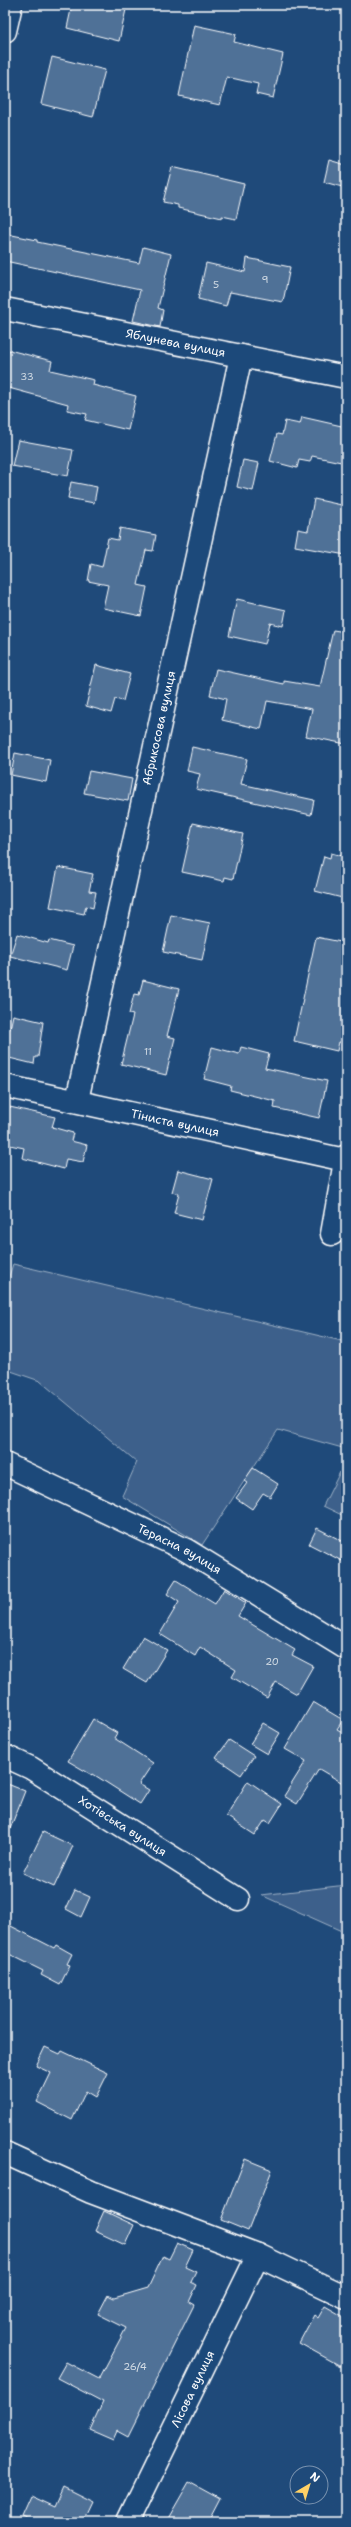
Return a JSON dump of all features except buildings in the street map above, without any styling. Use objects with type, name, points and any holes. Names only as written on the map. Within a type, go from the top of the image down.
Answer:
[{"type":"street","points":[[5,31],[11,5]]},
{"type":"street","name":"Яблунева вулиця","points":[[5,309],[346,376]]},
{"type":"street","name":"Абрикосова вулиця","points":[[77,1100],[241,356]]},
{"type":"street","name":"Тіниста вулиця","points":[[5,1086],[346,1158]]},
{"type":"street","points":[[332,1234],[346,1158]]},
{"type":"street","name":"Терасна вулиця","points":[[5,1464],[186,1550],[346,1648]]},
{"type":"street","name":"Хотівська вулиця","points":[[5,1756],[31,1768],[238,1899]]},
{"type":"street","points":[[5,2153],[91,2192],[258,2255],[346,2297]]},
{"type":"street","name":"Лісова вулиця","points":[[128,2522],[258,2255]]},
{"type":"shaded area","points":[[13,1264],[346,1342],[346,1449],[278,1430],[202,1545],[122,1496],[137,1462],[40,1381],[5,1369],[5,1289]]},
{"type":"shaded area","points":[[345,1462],[346,1463],[346,1517],[323,1506]]},
{"type":"shaded area","points":[[346,1885],[346,1933],[261,1895]]}]
